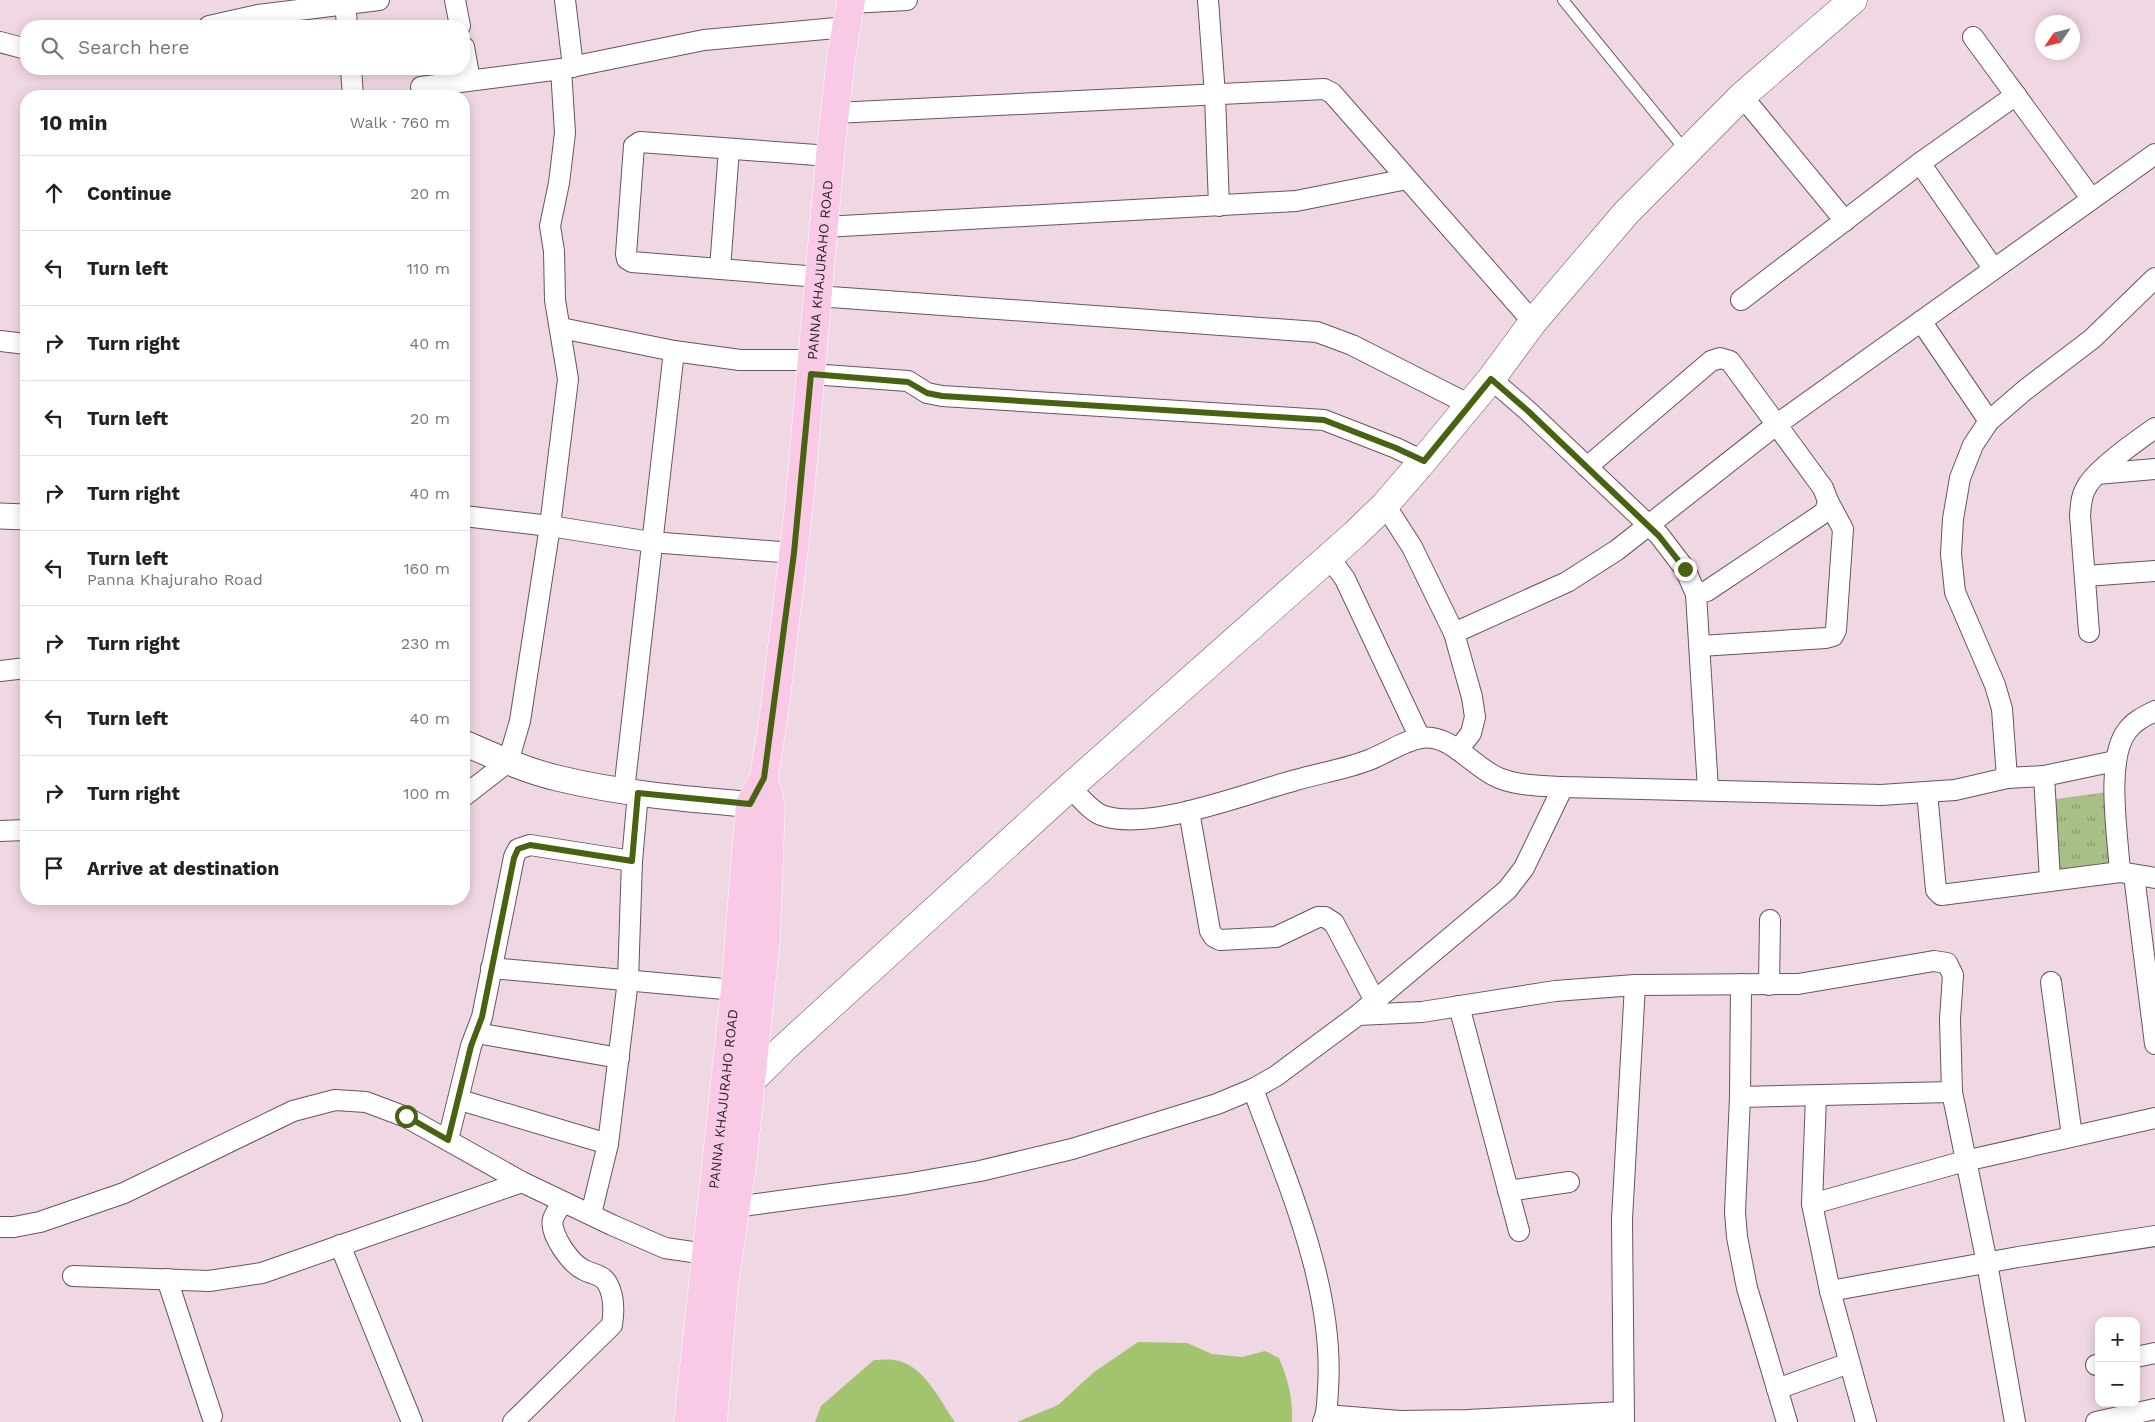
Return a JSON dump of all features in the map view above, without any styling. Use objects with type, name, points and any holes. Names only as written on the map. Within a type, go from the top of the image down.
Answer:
[{"type":"main road","points":[[750,1082],[783,1049],[1070,787],[1385,505],[1470,405],[1533,322],[1626,213],[1742,96],[1853,0]]},
{"type":"main road","name":"PANNA KHAJURAHO ROAD","points":[[688,1422],[736,990],[794,553],[830,156],[849,10]]},
{"type":"main road","name":"PANNA KHAJURAHO ROAD","points":[[713,1422],[724,1292],[766,939],[761,805]]},
{"type":"street","points":[[236,20],[345,2],[379,0]]},
{"type":"street","points":[[454,0],[459,20]]},
{"type":"street","points":[[470,791],[508,762],[520,721],[550,526],[568,379],[555,300],[554,251],[550,226],[559,183],[565,133],[567,68],[565,0]]},
{"type":"street","points":[[421,87],[567,68],[849,10],[907,0]]},
{"type":"street","points":[[1208,0],[1215,95],[1219,206]]},
{"type":"street","points":[[345,2],[347,20]]},
{"type":"street","points":[[1973,37],[2091,198]]},
{"type":"street","points":[[0,42],[20,48]]},
{"type":"street","points":[[351,75],[353,90]]},
{"type":"street","points":[[469,75],[470,80]]},
{"type":"street","points":[[835,113],[1324,89],[1332,93],[1533,322]]},
{"type":"street","points":[[1742,300],[1920,163],[2016,95]]},
{"type":"street","points":[[1742,96],[1845,221]]},
{"type":"street","points":[[830,156],[636,143],[634,146],[627,259],[632,262],[720,269],[818,286],[1317,332],[1352,345],[1470,405]]},
{"type":"street","points":[[720,269],[729,149]]},
{"type":"street","points":[[1454,634],[1567,582],[1617,550],[1776,425],[2155,154]]},
{"type":"street","points":[[1920,163],[1994,268]]},
{"type":"street","points":[[824,227],[1296,201],[1408,179]]},
{"type":"street","points":[[2007,778],[2002,709],[1995,685],[1955,592],[1951,554],[1953,519],[1960,478],[1973,445],[1989,421],[2025,390],[2092,339],[2155,278]]},
{"type":"street","points":[[1921,321],[1989,421]]},
{"type":"street","points":[[561,328],[674,351],[812,367],[908,382],[927,393],[942,396],[1324,420],[1424,461]]},
{"type":"street","points":[[0,342],[20,344]]},
{"type":"street","points":[[591,1214],[608,1144],[628,980],[632,861],[631,792],[651,542],[674,351]]},
{"type":"street","points":[[1587,467],[1711,361],[1720,358],[1730,362],[1823,488],[1843,529],[1836,630],[1833,636],[1700,646]]},
{"type":"street","points":[[1491,379],[1528,411],[1659,536],[1685,569],[1696,594],[1708,790]]},
{"type":"street","points":[[2089,632],[2080,515],[2081,498],[2086,485],[2097,474],[2155,428]]},
{"type":"street","points":[[2097,474],[2155,469]]},
{"type":"street","points":[[1696,594],[1707,590],[1825,512],[1828,501]]},
{"type":"street","points":[[1385,505],[1412,547],[1454,634],[1472,697],[1474,717],[1471,733],[1458,750]]},
{"type":"street","points":[[0,516],[20,517]]},
{"type":"street","points":[[470,517],[550,526],[651,542],[794,553]]},
{"type":"street","points":[[1329,557],[1345,579],[1420,738]]},
{"type":"street","points":[[2086,576],[2155,571]]},
{"type":"street","points":[[0,670],[20,668]]},
{"type":"street","points":[[2155,711],[2135,722],[2126,731],[2115,761],[2116,813],[2127,873],[2150,962],[2155,1044]]},
{"type":"street","points":[[1070,787],[1091,809],[1103,816],[1121,819],[1153,818],[1189,811],[1367,761],[1420,738],[1435,737],[1458,750],[1484,771],[1500,779],[1522,784],[1563,787],[1881,795],[1955,790],[2007,778],[2044,776],[2115,761]]},
{"type":"street","points":[[470,746],[508,762],[556,778],[631,792],[761,805]]},
{"type":"street","points":[[2044,776],[2050,880]]},
{"type":"street","points":[[735,1207],[906,1184],[980,1171],[1072,1149],[1217,1104],[1253,1089],[1276,1076],[1375,1001],[1507,890],[1524,868],[1563,787]]},
{"type":"street","points":[[1927,792],[1936,890],[1941,895],[2050,880],[2127,873],[2155,878]]},
{"type":"street","points":[[1189,811],[1210,931],[1214,938],[1220,940],[1276,937],[1318,917],[1325,917],[1334,923],[1375,1001]]},
{"type":"street","points":[[0,831],[20,830]]},
{"type":"street","points":[[448,1140],[460,1100],[471,1046],[482,1017],[514,858],[518,849],[530,845],[632,861]]},
{"type":"street","points":[[1769,985],[1770,920]]},
{"type":"street","points":[[1358,1014],[1422,1012],[1555,991],[1635,986],[1798,984],[1934,961],[1948,963],[1953,975],[1950,1019],[1952,1092],[1987,1263],[2015,1422]]},
{"type":"street","points":[[491,968],[736,990]]},
{"type":"street","points":[[2051,982],[2072,1136]]},
{"type":"street","points":[[1741,984],[1736,1237],[1747,1288],[1787,1422]]},
{"type":"street","points":[[1253,1089],[1306,1239],[1320,1294],[1327,1336],[1329,1377],[1325,1419],[1458,1420],[1624,1417],[1622,1218],[1635,986]]},
{"type":"street","points":[[1459,1006],[1519,1231]]},
{"type":"street","points":[[476,1033],[619,1058]]},
{"type":"street","points":[[1740,1097],[1952,1092]]},
{"type":"street","points":[[1816,1096],[1812,1204],[1830,1291],[1866,1422]]},
{"type":"street","points":[[0,1227],[14,1227],[40,1222],[124,1193],[294,1111],[335,1100],[366,1102],[406,1116],[522,1182],[563,1202],[665,1248],[706,1254]]},
{"type":"street","points":[[460,1100],[608,1144]]},
{"type":"street","points":[[1812,1204],[1965,1161],[2155,1118]]},
{"type":"street","points":[[73,1276],[209,1281],[262,1273],[522,1182]]},
{"type":"street","points":[[1508,1191],[1569,1182]]},
{"type":"street","points":[[513,1422],[612,1325],[614,1309],[607,1282],[574,1263],[554,1234],[553,1220],[563,1202]]},
{"type":"street","points":[[1830,1291],[2155,1236]]},
{"type":"street","points":[[340,1245],[412,1422]]},
{"type":"street","points":[[167,1279],[212,1416]]},
{"type":"street","points":[[2140,1356],[2155,1353]]},
{"type":"street","points":[[1777,1389],[1849,1363]]},
{"type":"street","points":[[2096,1422],[2155,1409]]},
{"type":"lane","points":[[1563,0],[1686,152]]},
{"type":"green space","points":[[2108,792],[2118,861],[2059,869],[2049,800]]},
{"type":"shaded area","points":[[1138,1342],[1187,1343],[1212,1354],[1242,1357],[1265,1351],[1279,1358],[1289,1389],[1292,1405],[1292,1422],[1017,1422],[1058,1405],[1094,1372]]},
{"type":"shaded area","points":[[874,1360],[894,1360],[914,1368],[930,1384],[955,1422],[815,1422],[821,1406]]},
{"type":"route","points":[[406,1116],[448,1140],[460,1100],[471,1046],[482,1017],[514,858],[518,849],[530,845],[632,861],[638,793],[750,804],[764,778],[775,706],[794,553],[811,374],[908,382],[918,386],[927,393],[942,396],[1324,420],[1424,461],[1491,379],[1528,411],[1659,536],[1685,569]]}]
